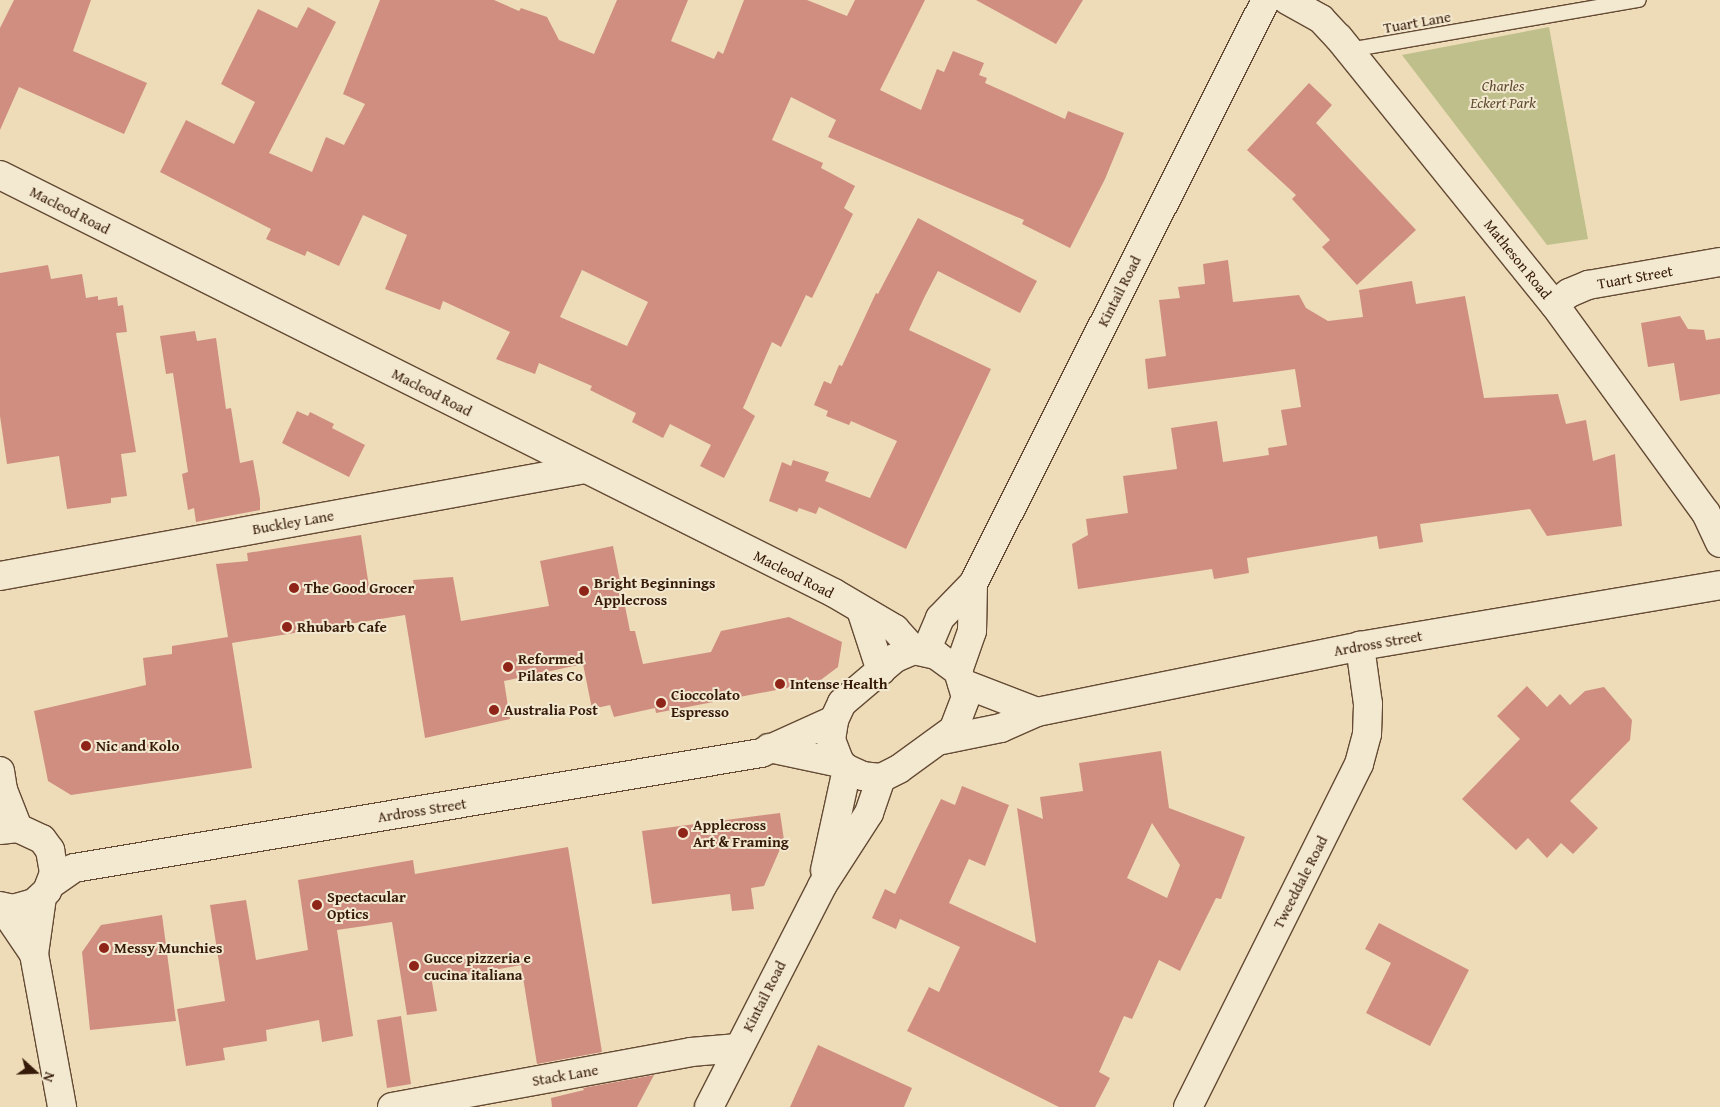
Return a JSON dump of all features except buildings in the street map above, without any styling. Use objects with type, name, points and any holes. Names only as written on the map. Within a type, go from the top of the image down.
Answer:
[{"type":"street","name":"Kintail Road","points":[[920,651],[940,618],[974,584],[1266,0]]},
{"type":"street","name":"Matheson Road","points":[[1287,0],[1321,19],[1350,50],[1554,304],[1706,513],[1720,543]]},
{"type":"street","name":"Macleod Road","points":[[0,175],[834,593],[862,613],[895,629],[920,651]]},
{"type":"street","name":"Tuart Street","points":[[1554,304],[1569,293],[1588,285],[1720,262]]},
{"type":"street","name":"Buckley Lane","points":[[0,576],[585,469]]},
{"type":"street","name":"Kintail Road","points":[[960,677],[972,631],[974,584]]},
{"type":"street","name":"Ardross Street","points":[[942,740],[1000,728],[1037,712],[1360,646],[1720,585]]},
{"type":"street","points":[[862,613],[881,671]]},
{"type":"street","name":"Tweeddale Road","points":[[1188,1107],[1359,764],[1367,734],[1368,704],[1360,646]]},
{"type":"street","points":[[843,766],[831,740],[834,720],[842,703],[895,658],[920,651],[960,677],[1037,712]]},
{"type":"street","points":[[768,748],[843,766],[863,776],[881,778],[942,740],[954,729],[962,714],[966,698],[960,677]]},
{"type":"street","name":"Ardross Street","points":[[1,906],[24,908],[74,868],[761,753],[768,748],[834,720]]},
{"type":"street","name":"Kintail Road","points":[[822,886],[843,766]]},
{"type":"street","name":"Kintail Road","points":[[709,1107],[822,886],[869,813],[881,778]]},
{"type":"street","points":[[1,788],[9,829],[31,831],[50,850],[74,868]]},
{"type":"street","points":[[50,850],[54,867],[46,890],[34,954],[62,1107]]},
{"type":"street","points":[[1,906],[34,954]]},
{"type":"street","name":"Stack Lane","points":[[392,1107],[691,1052],[738,1048]]},
{"type":"lane","name":"Tuart Lane","points":[[1350,50],[1639,0]]},
{"type":"green space","name":"Charles Eckert Park","points":[[1549,27],[1588,239],[1547,245],[1402,55]]},
{"type":"place","name":"The Good Grocer","points":[[294,588]]},
{"type":"place","name":"Bright Beginnings Applecross","points":[[584,591]]},
{"type":"place","name":"Rhubarb Cafe","points":[[287,627]]},
{"type":"place","name":"Reformed Pilates Co","points":[[508,667]]},
{"type":"place","name":"Intense Health","points":[[780,684]]},
{"type":"place","name":"Cioccolato Espresso","points":[[661,703]]},
{"type":"place","name":"Australia Post","points":[[494,710]]},
{"type":"place","name":"Nic and Kolo","points":[[86,746]]},
{"type":"place","name":"Applecross Art & Framing","points":[[683,833]]},
{"type":"place","name":"Spectacular Optics","points":[[317,905]]},
{"type":"place","name":"Messy Munchies","points":[[104,948]]},
{"type":"place","name":"Gucce pizzeria e cucina italiana","points":[[414,966]]}]
